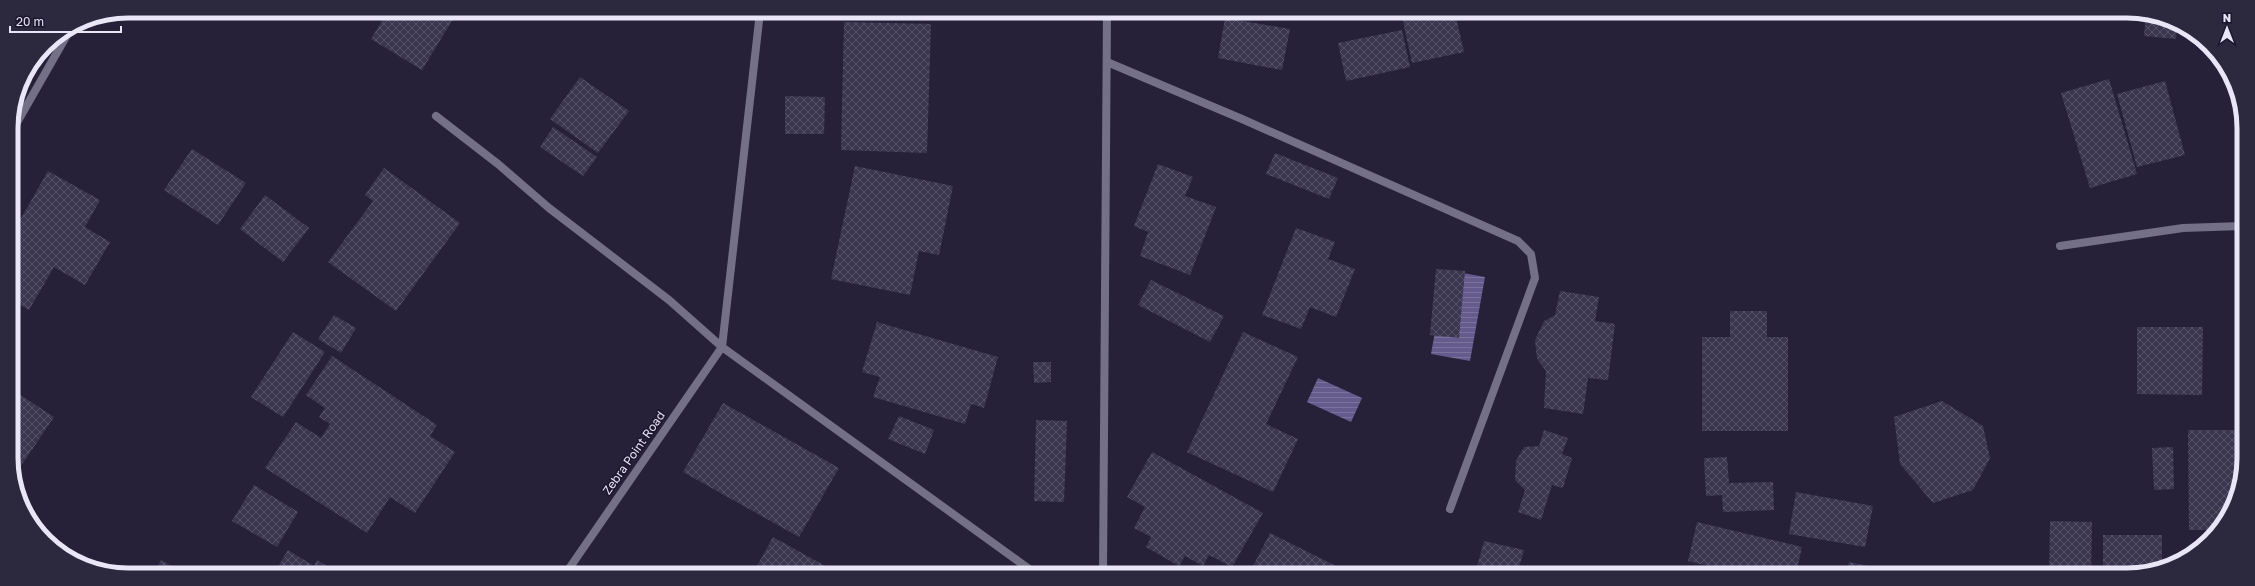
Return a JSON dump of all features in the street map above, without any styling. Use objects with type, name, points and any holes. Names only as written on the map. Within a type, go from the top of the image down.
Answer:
[{"type":"street","points":[[722,347],[759,18]]},
{"type":"street","points":[[1103,568],[1107,18]]},
{"type":"street","points":[[18,121],[65,38]]},
{"type":"street","points":[[1107,62],[1242,119],[1518,241],[1531,254],[1535,278],[1450,509]]},
{"type":"street","points":[[436,116],[498,164],[549,208],[669,300],[722,347],[1028,568]]},
{"type":"street","points":[[2060,246],[2184,228],[2237,226]]},
{"type":"street","name":"Zebra Point Road","points":[[569,568],[722,347]]},
{"type":"shaded area","points":[[1446,270],[1485,277],[1470,361],[1431,354]]},
{"type":"shaded area","points":[[1318,378],[1362,398],[1351,422],[1307,402]]},
{"type":"building","points":[[384,18],[454,18],[422,70],[371,39]]},
{"type":"building","points":[[1225,18],[1290,29],[1282,70],[1218,58]]},
{"type":"building","points":[[1402,18],[1456,18],[1464,52],[1412,63]]},
{"type":"building","points":[[2145,20],[2177,30],[2176,39],[2144,36]]},
{"type":"building","points":[[844,22],[931,24],[927,153],[841,150]]},
{"type":"building","points":[[1402,30],[1410,67],[1346,81],[1338,43]]},
{"type":"building","points":[[580,77],[629,111],[598,153],[550,119]]},
{"type":"building","points":[[2109,79],[2137,174],[2090,188],[2061,93]]},
{"type":"building","points":[[2165,81],[2185,155],[2137,167],[2117,94]]},
{"type":"building","points":[[785,96],[825,97],[824,134],[785,134]]},
{"type":"building","points":[[553,127],[597,157],[583,176],[540,147]]},
{"type":"building","points":[[192,149],[246,183],[218,225],[164,190]]},
{"type":"building","points":[[1275,153],[1338,178],[1329,199],[1266,174]]},
{"type":"building","points":[[1158,164],[1193,177],[1185,196],[1216,207],[1190,275],[1140,256],[1148,232],[1134,226]]},
{"type":"building","points":[[855,166],[953,186],[939,255],[919,251],[910,295],[831,279]]},
{"type":"building","points":[[384,168],[460,223],[396,311],[328,262],[373,201],[365,195]]},
{"type":"building","points":[[48,171],[100,200],[85,227],[110,242],[85,285],[54,267],[29,310],[18,304],[18,224]]},
{"type":"building","points":[[265,195],[309,228],[283,262],[240,229]]},
{"type":"building","points":[[1296,228],[1335,242],[1328,259],[1355,269],[1336,317],[1310,307],[1301,329],[1262,315]]},
{"type":"building","points":[[1436,269],[1465,271],[1459,338],[1430,335]]},
{"type":"building","points":[[1151,280],[1224,316],[1210,342],[1138,305]]},
{"type":"building","points":[[1560,291],[1599,297],[1595,321],[1615,324],[1608,380],[1588,378],[1583,414],[1544,408],[1546,371],[1537,359],[1535,340],[1544,321],[1555,315]]},
{"type":"building","points":[[1730,311],[1767,311],[1767,337],[1788,337],[1788,431],[1702,431],[1702,337],[1730,337]]},
{"type":"building","points":[[334,315],[356,328],[341,353],[318,339]]},
{"type":"building","points":[[877,322],[998,357],[984,408],[971,404],[965,424],[873,397],[880,377],[862,372]]},
{"type":"building","points":[[2137,327],[2203,327],[2202,395],[2137,394]]},
{"type":"building","points":[[293,332],[325,352],[283,417],[251,397]]},
{"type":"building","points":[[1243,332],[1298,357],[1266,424],[1298,439],[1273,492],[1187,452]]},
{"type":"building","points":[[332,356],[437,425],[430,436],[455,452],[415,513],[390,497],[367,533],[265,468],[296,422],[321,438],[330,424],[319,417],[325,408],[306,395]]},
{"type":"building","points":[[1033,362],[1051,362],[1051,382],[1034,383]]},
{"type":"building","points":[[18,393],[54,417],[19,470]]},
{"type":"building","points":[[1942,401],[1983,426],[1990,458],[1973,490],[1933,503],[1900,464],[1894,417]]},
{"type":"building","points":[[723,403],[839,468],[799,537],[683,472]]},
{"type":"building","points":[[899,416],[934,430],[925,454],[888,439]]},
{"type":"building","points":[[1036,420],[1067,421],[1064,502],[1034,501]]},
{"type":"building","points":[[1544,430],[1568,438],[1562,454],[1572,458],[1563,488],[1552,485],[1541,520],[1518,512],[1525,490],[1515,480],[1516,461],[1524,447],[1539,446]]},
{"type":"building","points":[[2188,430],[2237,430],[2236,472],[2229,500],[2211,530],[2189,530]]},
{"type":"building","points":[[2173,447],[2174,489],[2154,490],[2152,448]]},
{"type":"building","points":[[1152,452],[1263,513],[1232,567],[1209,555],[1203,566],[1185,556],[1179,566],[1146,547],[1151,537],[1134,528],[1145,507],[1127,497]]},
{"type":"building","points":[[1727,457],[1729,483],[1773,482],[1774,510],[1723,512],[1722,495],[1706,496],[1704,458]]},
{"type":"building","points":[[254,485],[298,512],[277,547],[232,521]]},
{"type":"building","points":[[1796,492],[1873,506],[1865,547],[1789,534]]},
{"type":"building","points":[[2050,521],[2092,522],[2091,568],[2049,568]]},
{"type":"building","points":[[1697,522],[1802,547],[1797,568],[1717,568],[1688,561]]},
{"type":"building","points":[[1270,533],[1340,568],[1252,568]]},
{"type":"building","points":[[2103,535],[2162,535],[2162,562],[2134,568],[2103,568]]},
{"type":"building","points":[[773,537],[829,568],[756,568]]},
{"type":"building","points":[[1484,541],[1524,550],[1519,567],[1524,568],[1477,568]]},
{"type":"building","points":[[288,550],[314,566],[317,560],[330,568],[277,568]]},
{"type":"building","points":[[161,560],[175,568],[157,568]]},
{"type":"building","points":[[1849,562],[1878,568],[1848,568]]}]
